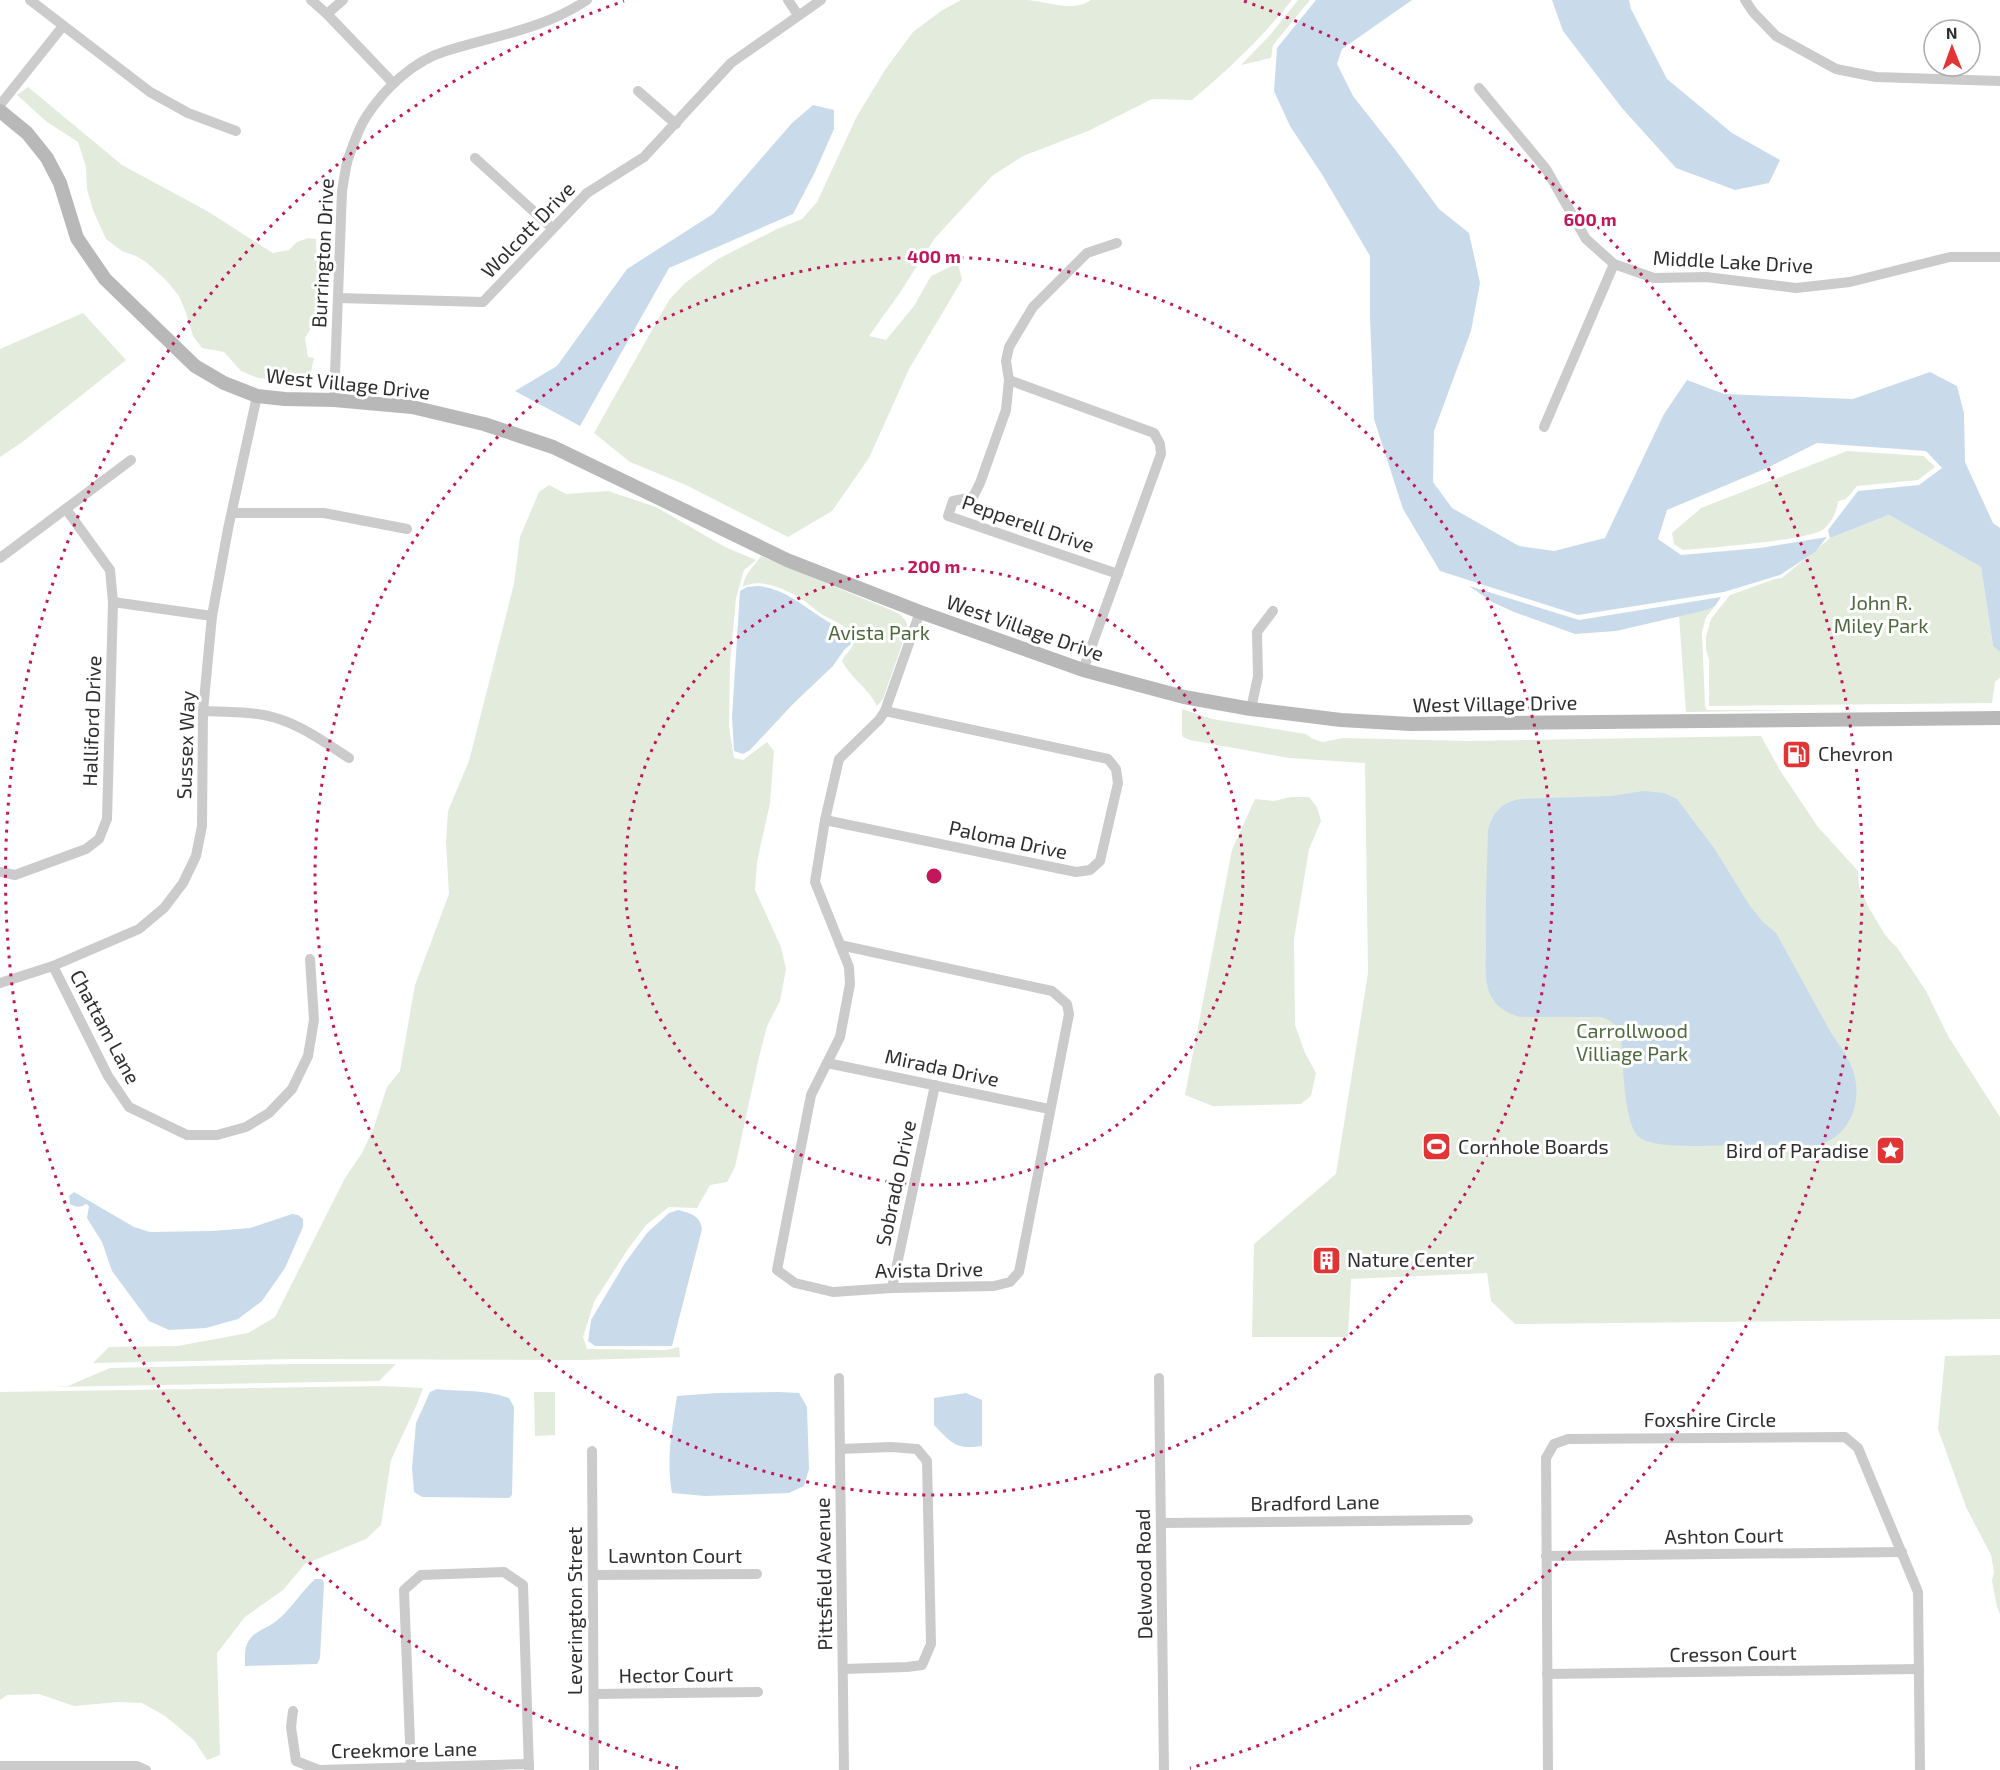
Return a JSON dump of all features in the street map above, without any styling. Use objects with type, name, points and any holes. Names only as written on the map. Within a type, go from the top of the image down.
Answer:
[{"type":"street","points":[[30,0],[150,93],[236,131]]},
{"type":"street","points":[[311,0],[393,83]]},
{"type":"street","points":[[327,15],[343,0]]},
{"type":"street","name":"Burrington Drive","points":[[334,400],[342,191],[347,162],[365,118],[393,83],[417,65],[443,51],[524,30],[577,7],[587,0]]},
{"type":"street","points":[[788,0],[798,15]]},
{"type":"street","name":"Wolcott Drive","points":[[338,298],[483,302],[587,193],[644,157],[731,63],[821,0]]},
{"type":"street","points":[[1745,0],[1776,36],[1836,69],[1876,77],[2000,81]]},
{"type":"street","points":[[0,105],[63,26]]},
{"type":"street","name":"Middle Lake Drive","points":[[1479,88],[1546,169],[1586,239],[1614,264],[1654,278],[1706,277],[1796,288],[1850,282],[1950,257],[2000,257]]},
{"type":"street","points":[[638,91],[676,124]]},
{"type":"street","name":"West Village Drive","points":[[0,111],[27,133],[47,158],[60,183],[77,238],[105,279],[195,366],[224,383],[257,396],[412,407],[517,434],[569,455],[787,560],[920,612],[1083,670],[1184,697],[1251,709],[1341,720],[1411,724],[2000,718]]},
{"type":"street","points":[[475,158],[552,228]]},
{"type":"street","name":"Pepperell Drive","points":[[1117,243],[1087,253],[1034,307],[1009,346],[1006,361],[1009,380],[1006,410],[980,483],[973,497],[953,501],[948,516],[1118,574]]},
{"type":"street","points":[[1544,427],[1614,264]]},
{"type":"street","points":[[1009,380],[1154,433],[1160,444],[1161,454],[1083,670]]},
{"type":"street","name":"Sussex Way","points":[[0,983],[53,966],[139,929],[164,908],[183,883],[196,856],[202,826],[203,711],[212,616],[257,396]]},
{"type":"street","points":[[0,558],[132,460]]},
{"type":"street","name":"Halliford Drive","points":[[0,872],[15,875],[86,849],[99,839],[107,819],[113,602],[110,570],[66,509]]},
{"type":"street","points":[[232,513],[324,513],[407,529]]},
{"type":"street","points":[[113,602],[212,616]]},
{"type":"street","points":[[1251,709],[1258,676],[1257,632],[1273,611]]},
{"type":"street","name":"Avista Drive","points":[[840,945],[1052,991],[1067,1004],[1069,1014],[1019,1272],[1010,1282],[994,1286],[833,1292],[795,1283],[777,1270],[810,1095],[840,1037],[850,984],[849,967],[840,945],[815,882],[825,820],[839,759],[879,720],[885,711],[920,612]]},
{"type":"street","points":[[203,711],[253,714],[279,719],[303,729],[349,758]]},
{"type":"street","name":"Paloma Drive","points":[[825,820],[1076,872],[1090,870],[1100,861],[1118,783],[1116,769],[1108,759],[885,711]]},
{"type":"street","name":"Chattam Lane","points":[[53,966],[108,1076],[129,1107],[159,1124],[187,1135],[217,1135],[246,1127],[269,1113],[292,1089],[308,1056],[314,1020],[310,959]]},
{"type":"street","name":"Mirada Drive","points":[[827,1063],[1049,1109]]},
{"type":"street","name":"Sobrado Drive","points":[[892,1288],[935,1085]]},
{"type":"street","name":"Pittsfield Avenue","points":[[839,1378],[844,1770]]},
{"type":"street","name":"Delwood Road","points":[[1159,1378],[1164,1770]]},
{"type":"street","name":"Foxshire Circle","points":[[1548,1770],[1546,1458],[1554,1444],[1568,1439],[1845,1437],[1858,1448],[1918,1592],[1920,1770]]},
{"type":"street","points":[[840,1449],[891,1447],[918,1449],[927,1461],[932,1616],[931,1644],[922,1665],[843,1669]]},
{"type":"street","name":"Leverington Street","points":[[592,1451],[594,1770]]},
{"type":"street","name":"Bradford Lane","points":[[1162,1523],[1468,1520]]},
{"type":"street","name":"Ashton Court","points":[[1546,1556],[1902,1552]]},
{"type":"street","points":[[411,1768],[404,1590],[421,1575],[504,1572],[523,1585],[529,1767]]},
{"type":"street","name":"Lawnton Court","points":[[593,1575],[757,1574]]},
{"type":"street","name":"Cresson Court","points":[[1547,1674],[1919,1668]]},
{"type":"street","name":"Hector Court","points":[[594,1694],[758,1692]]},
{"type":"street","name":"Creekmore Lane","points":[[293,1711],[291,1727],[296,1761],[319,1770],[529,1767]]},
{"type":"street","points":[[0,1766],[49,1768],[137,1766],[146,1770]]},
{"type":"green space","points":[[961,0],[1027,0],[1076,6],[1091,0],[1292,0],[1245,53],[1192,100],[1152,99],[1088,131],[1023,156],[992,176],[935,238],[869,336],[886,340],[914,306],[931,276],[958,263],[962,280],[909,369],[869,458],[832,511],[788,537],[686,485],[630,462],[594,433],[669,300],[685,283],[718,259],[802,219],[817,202],[857,116],[885,70],[913,32],[941,11]]},
{"type":"green space","points":[[1298,0],[1310,0],[1273,45],[1271,58],[1241,65],[1270,35]]},
{"type":"green space","points":[[28,87],[122,165],[207,211],[273,253],[289,250],[297,242],[308,238],[316,239],[317,266],[324,306],[305,338],[308,357],[314,358],[310,376],[296,382],[279,383],[270,379],[258,378],[241,371],[224,352],[202,348],[193,336],[179,296],[166,280],[146,262],[122,251],[106,239],[93,210],[87,189],[86,167],[78,142],[47,122],[17,95]]},
{"type":"green space","points":[[83,313],[126,360],[0,457],[0,349]]},
{"type":"green space","points":[[1847,451],[1924,456],[1935,467],[1918,480],[1857,486],[1846,499],[1838,501],[1829,523],[1824,529],[1815,533],[1757,543],[1683,550],[1674,544],[1672,533],[1701,508]]},
{"type":"green space","points":[[549,485],[566,494],[608,491],[656,507],[725,547],[756,560],[744,570],[736,598],[730,663],[729,727],[734,758],[743,760],[767,742],[774,751],[770,803],[757,862],[755,890],[781,947],[786,969],[780,1001],[767,1026],[735,1167],[727,1182],[710,1185],[697,1208],[669,1207],[646,1225],[594,1302],[583,1337],[587,1349],[666,1350],[679,1347],[680,1357],[582,1360],[293,1359],[93,1363],[109,1347],[178,1346],[248,1333],[275,1317],[345,1178],[362,1153],[374,1127],[387,1087],[400,1071],[415,985],[449,894],[446,842],[448,811],[469,761],[514,584],[520,537],[539,492]]},
{"type":"green space","name":"John R. Miley Park","points":[[1889,515],[1981,567],[1993,646],[2000,652],[2000,678],[1995,682],[1992,703],[1709,706],[1709,660],[1706,637],[1711,619],[1730,595],[1782,578],[1830,538]]},
{"type":"green space","name":"Avista Park","points":[[761,556],[898,613],[904,619],[907,630],[883,699],[877,706],[842,661],[854,643],[853,636],[847,629],[800,598],[780,588],[757,583],[743,587],[747,574]]},
{"type":"green space","points":[[1715,606],[1706,617],[1702,632],[1707,710],[1809,710],[1686,712],[1679,616]]},
{"type":"green space","name":"Carrollwood Villiage Park","points":[[1182,709],[1212,719],[1306,734],[1323,742],[1343,738],[1466,741],[1761,736],[1781,772],[1818,827],[1858,871],[1859,887],[1869,908],[1926,991],[1948,1036],[2000,1117],[2000,1319],[1515,1324],[1491,1301],[1487,1273],[1351,1279],[1348,1337],[1252,1337],[1254,1244],[1336,1174],[1368,973],[1365,763],[1289,758],[1190,740],[1182,734]]},
{"type":"green space","points":[[1291,797],[1309,797],[1317,807],[1321,821],[1309,849],[1294,939],[1295,1025],[1305,1053],[1316,1073],[1311,1096],[1301,1104],[1213,1106],[1185,1095],[1232,850],[1255,799],[1274,801]]},
{"type":"green space","points":[[2000,1355],[2000,1614],[1992,1581],[1994,1572],[1991,1555],[1966,1507],[1938,1429],[1945,1356]]},
{"type":"green space","points":[[396,1364],[379,1381],[56,1387],[68,1386],[110,1368]]},
{"type":"green space","points":[[382,1386],[423,1388],[391,1460],[381,1525],[366,1539],[305,1564],[283,1590],[245,1617],[217,1653],[220,1755],[207,1760],[194,1740],[165,1716],[142,1703],[118,1702],[74,1706],[39,1694],[7,1695],[0,1700],[0,1392]]},
{"type":"green space","points":[[534,1392],[555,1392],[555,1435],[535,1436]]},
{"type":"water","points":[[1316,0],[1412,0],[1342,49],[1337,64],[1353,96],[1439,209],[1469,233],[1480,283],[1471,331],[1434,431],[1433,482],[1452,508],[1519,546],[1554,551],[1605,538],[1664,414],[1687,380],[1724,394],[1853,399],[1930,372],[1957,386],[1964,413],[1965,462],[1993,523],[2000,528],[2000,652],[1993,646],[1981,567],[1889,515],[1830,538],[1828,530],[1858,491],[1919,485],[1942,468],[1926,451],[1817,443],[1767,468],[1667,510],[1658,539],[1681,555],[1760,548],[1827,537],[1815,552],[1780,575],[1724,592],[1578,615],[1440,571],[1403,509],[1374,419],[1370,256],[1323,176],[1290,126],[1274,91],[1277,48]]},
{"type":"water","points":[[1552,0],[1629,0],[1631,9],[1667,79],[1732,133],[1780,160],[1769,183],[1735,190],[1676,168],[1622,108],[1563,31]]},
{"type":"water","points":[[813,105],[834,110],[834,129],[793,214],[669,268],[580,426],[515,391],[557,366],[627,269],[713,214],[792,123]]},
{"type":"water","points":[[758,586],[783,593],[798,601],[851,638],[851,644],[833,666],[750,750],[743,754],[734,751],[732,717],[740,591],[747,587]]},
{"type":"water","points":[[1469,586],[1579,620],[1721,597],[1715,606],[1707,610],[1616,631],[1575,634],[1514,612],[1492,602]]},
{"type":"water","points":[[1643,791],[1664,793],[1677,799],[1714,848],[1750,906],[1776,933],[1848,1059],[1855,1076],[1856,1102],[1846,1125],[1838,1135],[1827,1142],[1805,1147],[1685,1146],[1647,1141],[1639,1137],[1630,1118],[1625,1089],[1621,1035],[1613,1023],[1601,1017],[1520,1017],[1501,1008],[1491,997],[1486,975],[1486,902],[1488,830],[1495,813],[1508,803],[1520,799],[1611,796]]},
{"type":"water","points":[[74,1192],[134,1227],[150,1232],[250,1228],[292,1214],[303,1219],[303,1227],[285,1268],[262,1301],[238,1319],[206,1328],[169,1330],[149,1321],[112,1271],[102,1242],[87,1218],[89,1206],[86,1204],[78,1207],[70,1204],[69,1196]]},
{"type":"water","points":[[678,1210],[697,1218],[702,1229],[672,1346],[595,1346],[588,1341],[591,1320],[625,1263],[647,1233],[669,1213]]},
{"type":"water","points":[[437,1389],[482,1392],[509,1398],[514,1407],[512,1495],[509,1498],[422,1497],[414,1492],[412,1468],[416,1423],[430,1392]]},
{"type":"water","points":[[799,1393],[807,1407],[809,1469],[804,1486],[789,1493],[705,1496],[672,1493],[670,1457],[677,1396]]},
{"type":"water","points":[[966,1393],[982,1400],[982,1446],[966,1447],[955,1444],[934,1425],[934,1398]]},
{"type":"water","points":[[315,1579],[322,1579],[324,1583],[320,1658],[317,1664],[245,1666],[246,1648],[250,1639],[280,1618]]},
{"type":"place","name":"Chevron","points":[[1797,754]]},
{"type":"place","name":"Cornhole Boards","points":[[1437,1147]]},
{"type":"place","name":"Bird of Paradise","points":[[1890,1151]]},
{"type":"place","name":"Nature Center","points":[[1326,1260]]}]
